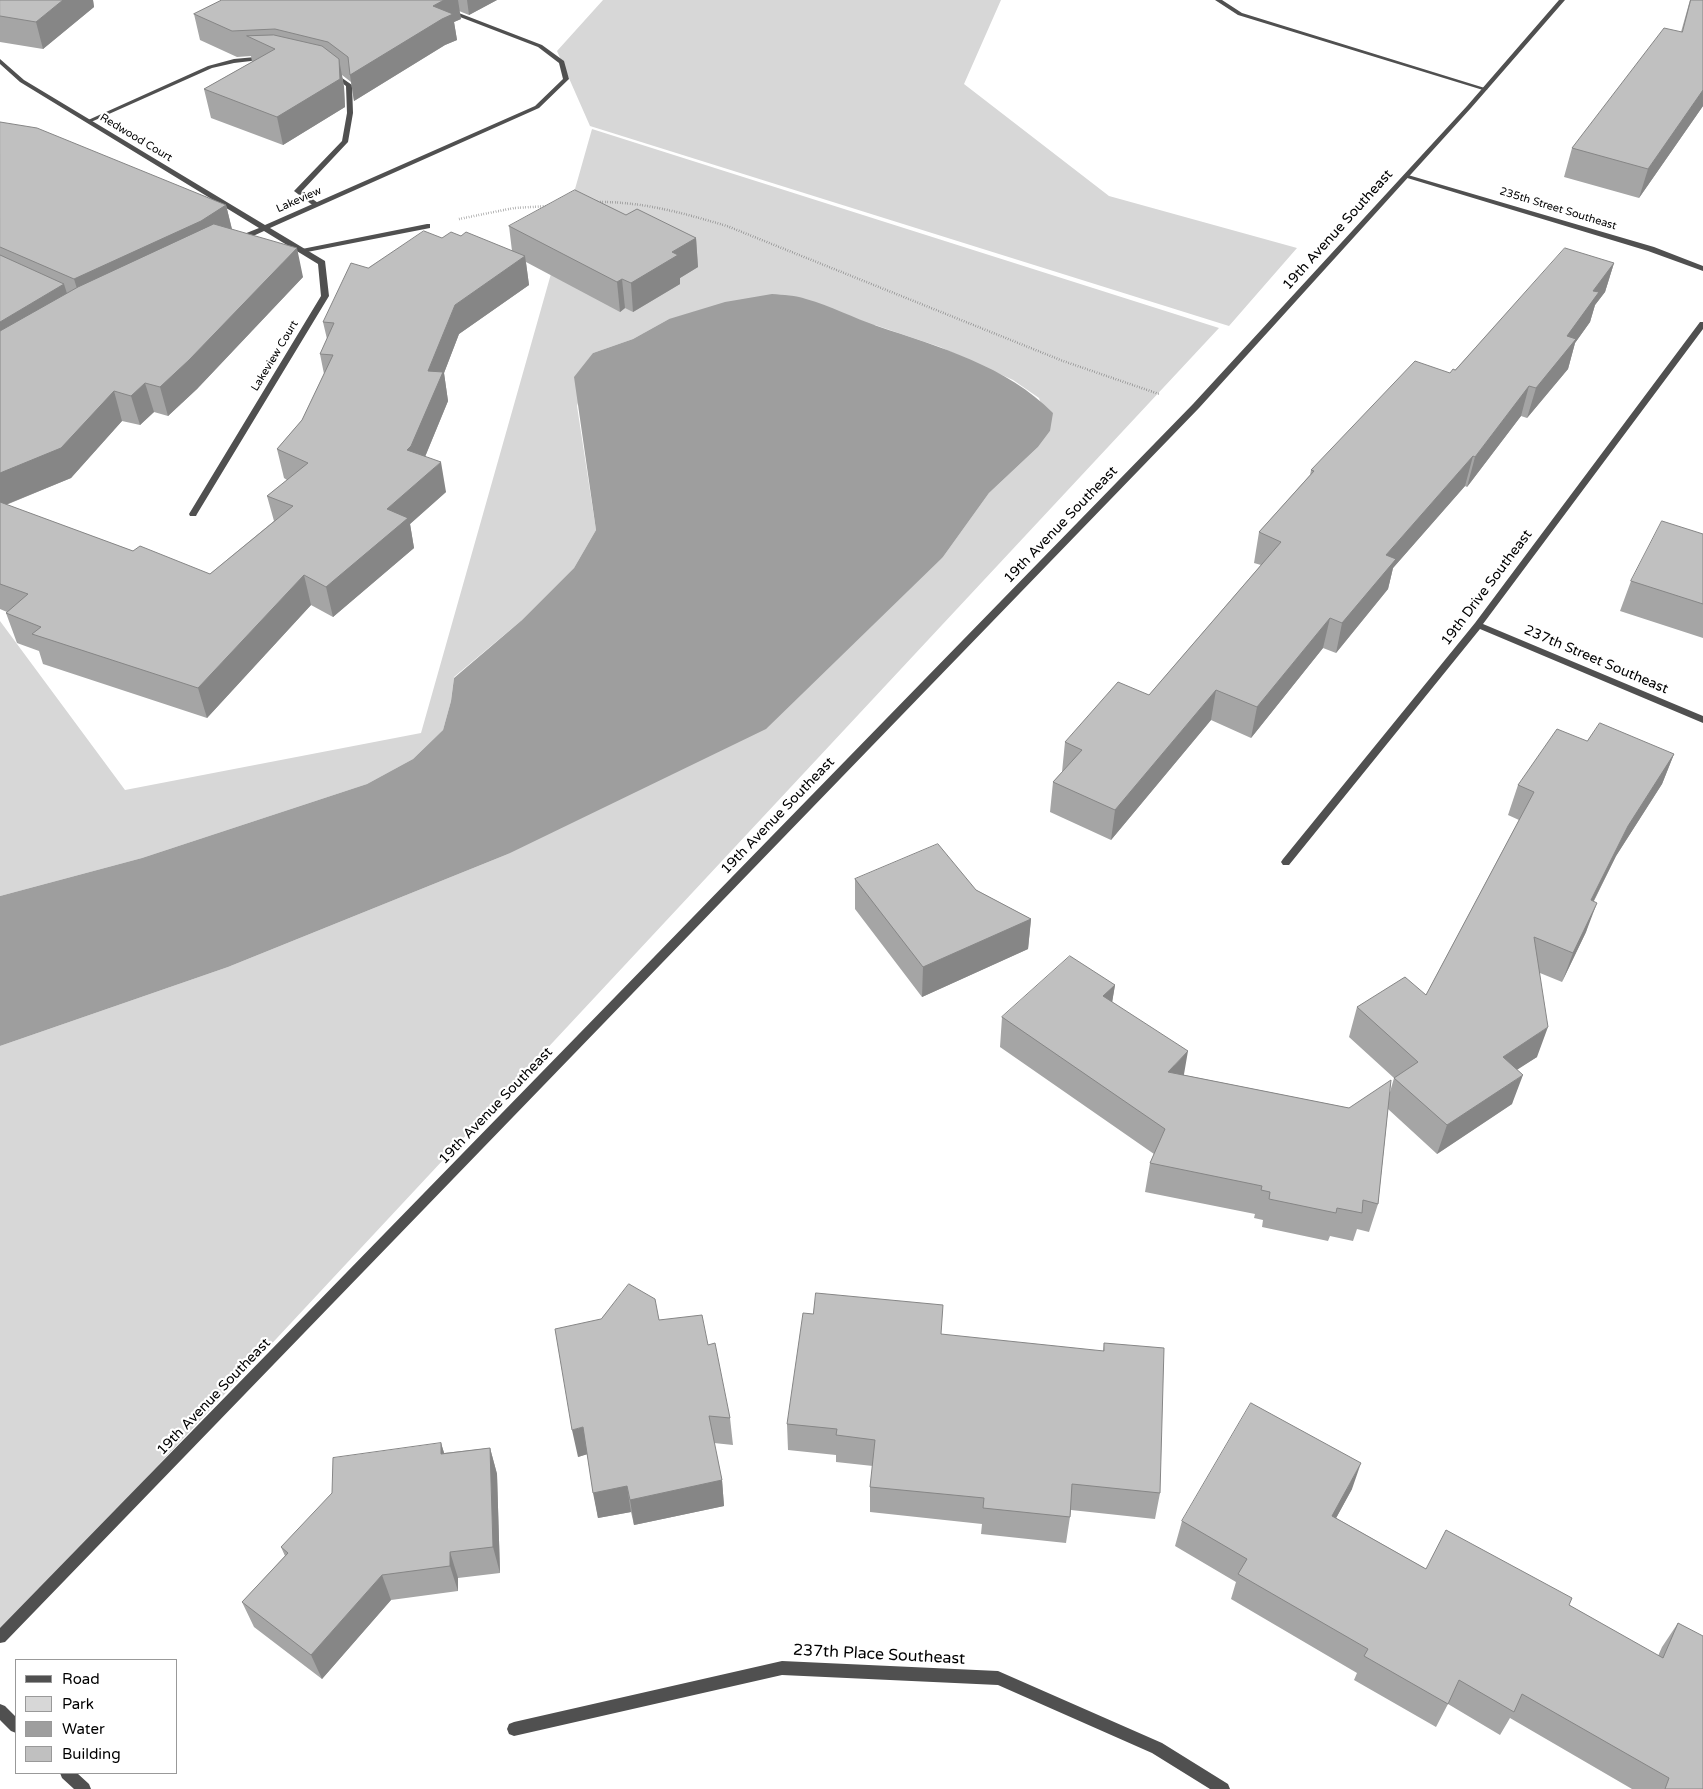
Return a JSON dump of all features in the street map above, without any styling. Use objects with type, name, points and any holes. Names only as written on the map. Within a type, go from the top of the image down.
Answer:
[{"type":"street","points":[[1218,0],[1240,14],[1485,89]]},
{"type":"street","name":"19th Avenue Southeast","points":[[0,1637],[1196,406],[1485,89],[1562,0]]},
{"type":"street","name":"Lakeview","points":[[230,244],[538,106],[566,79],[562,62],[540,46],[438,7]]},
{"type":"street","points":[[89,121],[210,67],[234,61],[271,58]]},
{"type":"street","name":"Redwood Court","points":[[0,61],[22,81],[264,228]]},
{"type":"street","points":[[315,205],[298,191],[345,142],[350,113],[349,85],[330,71],[322,69]]},
{"type":"street","name":"235th Street Southeast","points":[[1406,176],[1651,249],[1703,269]]},
{"type":"street","points":[[302,251],[427,226]]},
{"type":"street","name":"Lakeview Court","points":[[193,514],[325,296],[322,263],[264,228]]},
{"type":"street","name":"19th Drive Southeast","points":[[1286,862],[1478,625],[1703,324]]},
{"type":"street","name":"237th Street Southeast","points":[[1478,625],[1703,720]]},
{"type":"street","name":"237th Place Southeast","points":[[514,1729],[782,1668],[998,1678],[1157,1748],[1223,1789]]},
{"type":"street","points":[[0,1711],[15,1725]]},
{"type":"street","points":[[68,1774],[84,1789]]},
{"type":"path","points":[[589,203],[608,201],[676,210],[727,226],[1062,361],[1196,406]]},
{"type":"path","points":[[427,226],[514,208],[552,206]]},
{"type":"green space","points":[[603,0],[1001,0],[964,84],[1109,196],[1297,248],[1229,326],[590,126],[557,51]]},
{"type":"green space","points":[[592,129],[1219,328],[0,1635],[0,1046],[228,967],[508,854],[943,557],[989,493],[1038,447],[1050,431],[1039,398],[1013,380],[940,347],[875,325],[669,319],[633,339],[593,353],[577,406],[596,530],[574,568],[522,620],[454,677],[451,701],[443,730],[413,759],[367,784],[142,858],[0,896],[0,621],[125,790],[421,733]]},
{"type":"water","points":[[772,294],[789,295],[815,302],[877,326],[948,350],[993,370],[1035,397],[1053,413],[1050,431],[1038,447],[989,493],[943,557],[766,729],[508,854],[228,967],[0,1046],[0,896],[142,858],[367,784],[413,759],[443,730],[451,701],[454,678],[522,620],[574,568],[596,530],[574,377],[593,353],[633,339],[669,319],[725,302]]},
{"type":"building","points":[[0,0],[63,0],[36,22],[0,16]]},
{"type":"building","points":[[222,0],[444,0],[433,6],[453,14],[350,75],[348,57],[328,42],[275,29],[232,31],[194,14]]},
{"type":"building","points":[[1691,0],[1703,0],[1703,90],[1648,169],[1572,148],[1664,28],[1682,32]]},
{"type":"building","points":[[274,35],[322,46],[339,59],[340,79],[277,117],[204,89],[275,49],[247,36]]},
{"type":"building","points":[[0,122],[37,128],[226,205],[201,221],[74,279],[0,247]]},
{"type":"building","points":[[575,190],[626,215],[637,209],[696,238],[672,252],[678,255],[631,283],[622,279],[617,282],[509,226]]},
{"type":"building","points":[[214,224],[297,248],[189,360],[160,387],[145,383],[131,396],[114,391],[61,448],[0,473],[0,331],[78,287]]},
{"type":"building","points":[[424,231],[442,238],[451,232],[461,236],[466,232],[525,256],[455,305],[428,371],[443,372],[411,446],[407,450],[441,462],[387,509],[408,518],[326,587],[304,575],[198,688],[32,634],[41,627],[6,613],[28,594],[0,584],[0,502],[133,551],[140,546],[210,574],[293,506],[267,496],[308,463],[277,449],[302,420],[333,355],[320,354],[334,323],[323,322],[351,263],[368,268]]},
{"type":"building","points":[[1565,248],[1614,263],[1593,291],[1599,292],[1567,336],[1576,339],[1536,388],[1529,386],[1475,457],[1473,456],[1386,555],[1396,559],[1342,623],[1330,618],[1257,707],[1216,690],[1115,810],[1053,782],[1082,750],[1065,742],[1118,682],[1149,695],[1281,542],[1259,532],[1314,471],[1311,470],[1415,361],[1450,373],[1453,369],[1455,370]]},
{"type":"building","points":[[0,255],[64,284],[0,322]]},
{"type":"building","points":[[1662,521],[1703,534],[1703,604],[1631,581]]},
{"type":"building","points":[[1600,723],[1674,754],[1628,826],[1591,900],[1597,903],[1573,953],[1534,937],[1548,1027],[1503,1057],[1523,1075],[1447,1125],[1394,1078],[1418,1062],[1357,1007],[1405,977],[1426,995],[1534,792],[1518,785],[1557,729],[1587,741]]},
{"type":"building","points":[[938,844],[976,890],[1031,919],[923,967],[855,879]]},
{"type":"building","points":[[1070,956],[1115,985],[1103,996],[1188,1051],[1168,1072],[1349,1108],[1391,1080],[1378,1204],[1363,1200],[1362,1213],[1337,1208],[1336,1213],[1269,1199],[1270,1192],[1261,1190],[1262,1186],[1150,1163],[1165,1129],[1002,1017]]},
{"type":"building","points":[[629,1284],[655,1299],[659,1320],[702,1315],[708,1345],[715,1343],[730,1418],[709,1416],[722,1480],[630,1500],[627,1486],[593,1493],[583,1427],[572,1430],[555,1329],[601,1319]]},
{"type":"building","points":[[816,1293],[943,1305],[941,1334],[1104,1351],[1104,1343],[1164,1348],[1160,1493],[1072,1484],[1070,1517],[983,1508],[984,1498],[870,1487],[875,1440],[836,1435],[837,1429],[787,1424],[803,1313],[813,1314]]},
{"type":"building","points":[[1251,1403],[1361,1463],[1332,1516],[1426,1569],[1446,1530],[1572,1598],[1569,1605],[1663,1658],[1678,1623],[1703,1636],[1703,1789],[1665,1789],[1669,1778],[1522,1694],[1514,1712],[1459,1680],[1448,1704],[1364,1656],[1368,1649],[1238,1574],[1247,1559],[1182,1521]]},
{"type":"building","points":[[441,1443],[441,1454],[490,1448],[493,1547],[450,1552],[450,1566],[382,1575],[311,1655],[242,1602],[288,1553],[281,1547],[332,1493],[333,1458]]}]
